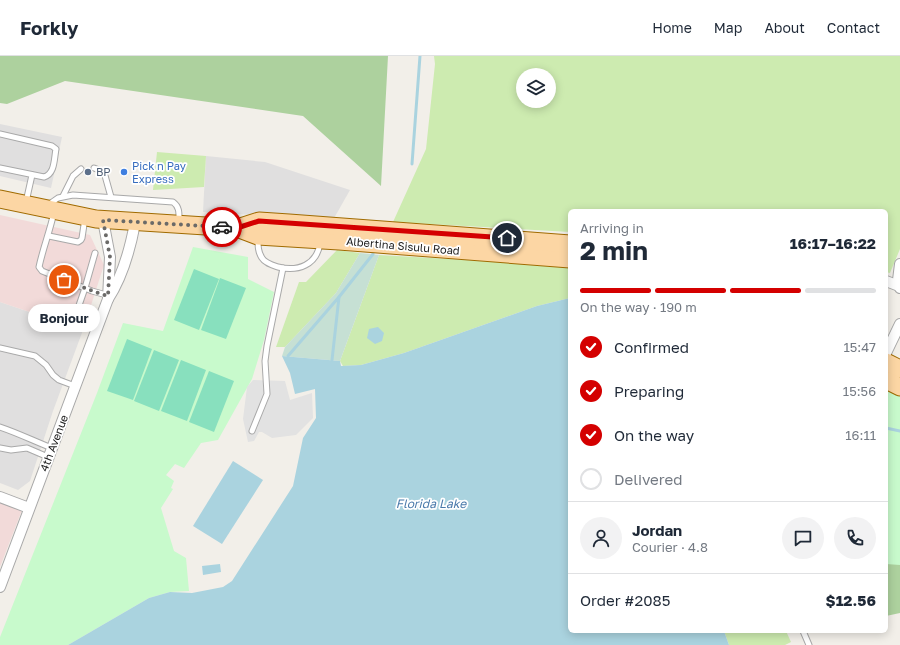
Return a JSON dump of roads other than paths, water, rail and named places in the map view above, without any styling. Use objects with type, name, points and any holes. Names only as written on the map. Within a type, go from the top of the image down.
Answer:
[{"type":"main road","name":"Albertina Sisulu Road","points":[[0,199],[85,218],[135,223],[258,229],[478,236],[568,244]]},
{"type":"main road","name":"Albertina Sisulu Road","points":[[258,229],[320,240],[568,259]]},
{"type":"main road","points":[[888,363],[900,369]]},
{"type":"main road","points":[[888,381],[900,387]]},
{"type":"street","name":"4th Avenue","points":[[103,220],[110,257],[109,297]]},
{"type":"street","name":"4th Avenue","points":[[0,587],[109,297],[116,286],[122,271],[135,223]]},
{"type":"street","points":[[900,264],[898,280],[900,287]]},
{"type":"street","points":[[888,282],[900,287]]},
{"type":"street","points":[[888,349],[900,324]]},
{"type":"street","points":[[0,497],[29,508]]},
{"type":"lane","points":[[0,134],[52,146],[56,149],[53,167],[50,174],[44,177],[0,168]]},
{"type":"lane","points":[[63,196],[73,176],[81,168]]},
{"type":"lane","points":[[94,168],[104,172],[111,197]]},
{"type":"lane","points":[[26,205],[32,175]]},
{"type":"lane","points":[[109,297],[42,271],[40,267],[44,246],[49,236],[49,210],[54,200],[63,196],[73,195],[173,202],[178,208],[179,225]]},
{"type":"lane","points":[[49,236],[78,242],[82,238],[85,218]]},
{"type":"lane","points":[[258,229],[258,249],[262,258],[273,266],[284,268],[300,267],[311,261],[318,253],[320,240]]},
{"type":"lane","points":[[95,253],[76,318],[98,326]]},
{"type":"lane","points":[[252,431],[267,394],[265,361],[267,346],[284,268]]},
{"type":"lane","points":[[0,348],[36,356],[59,380],[75,386]]},
{"type":"lane","points":[[0,427],[20,433],[50,453]]},
{"type":"lane","points":[[0,448],[11,450],[27,448],[50,453]]},
{"type":"lane","points":[[804,633],[809,645]]},
{"type":"water","name":"Florida Lake","points":[[568,298],[568,633],[725,633],[729,645],[68,645],[149,598],[170,592],[192,593],[223,587],[232,581],[293,486],[303,438],[316,418],[315,389],[295,394],[290,373],[282,356],[340,361],[341,366],[361,365],[404,353],[537,306]]},
{"type":"water","points":[[378,327],[384,333],[382,341],[375,344],[367,338],[369,329]]},
{"type":"water","points":[[233,461],[263,480],[222,544],[193,526]]},
{"type":"water","points":[[220,564],[221,572],[203,575],[202,566]]},
{"type":"waterway","points":[[412,164],[420,56]]},
{"type":"waterway","points":[[332,360],[339,297],[373,254]]},
{"type":"waterway","points":[[288,356],[339,297]]},
{"type":"waterway","points":[[888,428],[900,431]]},
{"type":"place","name":"BP","points":[[88,172]]},
{"type":"place","name":"Pick n Pay Express","points":[[124,172]]},
{"type":"place","name":"Bonjour","points":[[64,280]]}]
